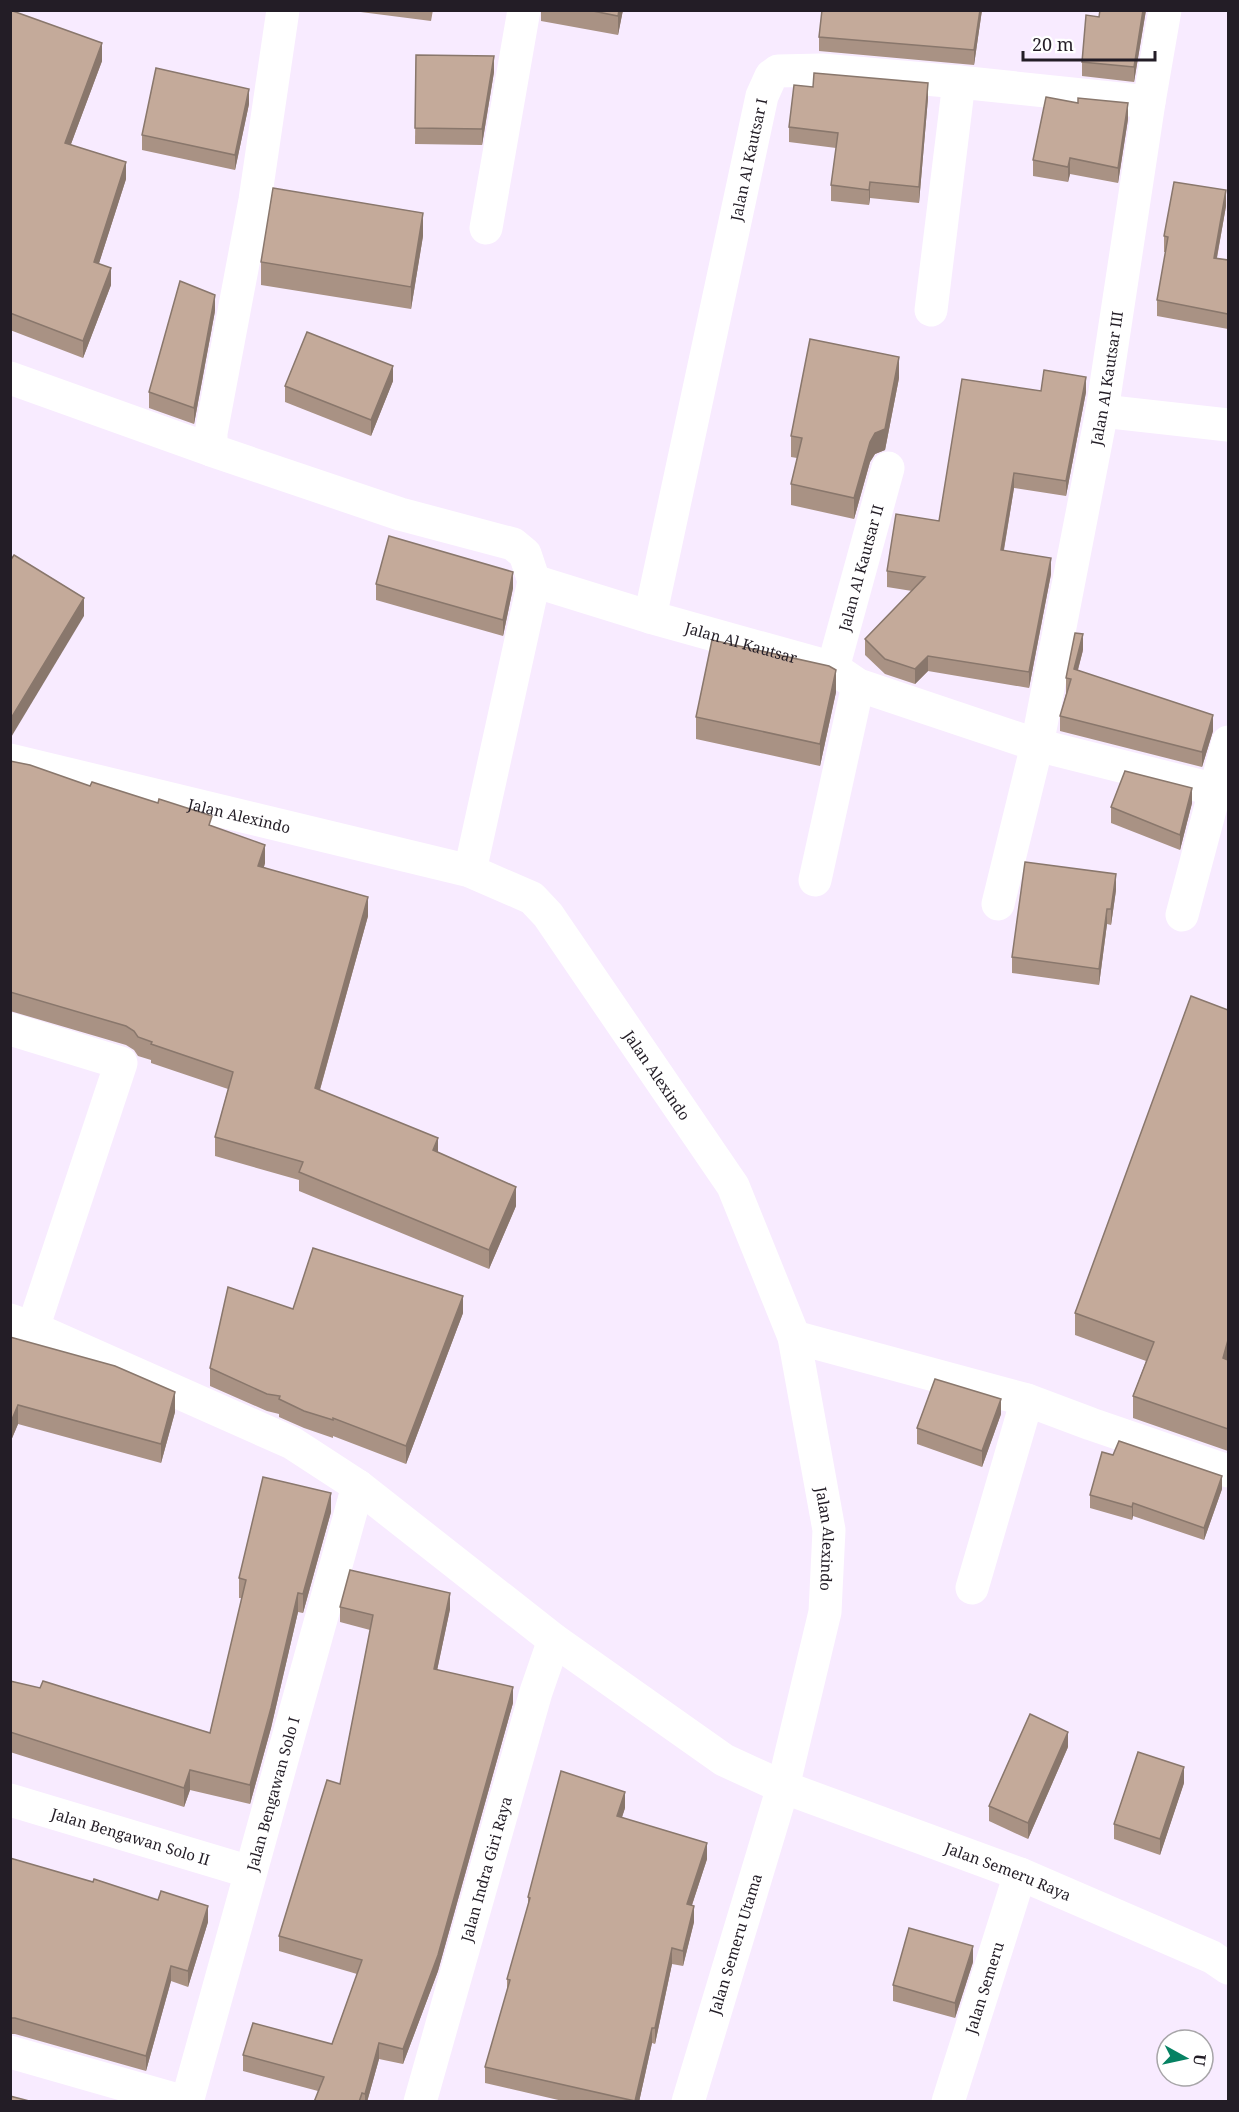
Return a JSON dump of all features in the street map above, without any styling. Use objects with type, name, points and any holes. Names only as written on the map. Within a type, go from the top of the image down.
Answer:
[{"type":"street","points":[[211,450],[211,433],[255,200],[283,10]]},
{"type":"street","points":[[486,228],[524,10]]},
{"type":"street","name":"Jalan Al Kautsar III","points":[[998,904],[1037,745],[1102,411],[1165,10]]},
{"type":"street","name":"Jalan Al Kautsar I","points":[[650,617],[762,96],[771,76],[782,70],[822,70],[1149,102]]},
{"type":"street","points":[[931,310],[958,82]]},
{"type":"street","points":[[10,378],[211,450],[400,514],[513,544],[525,554],[534,581],[470,871]]},
{"type":"street","points":[[1102,411],[1228,425]]},
{"type":"street","name":"Jalan Al Kautsar II","points":[[815,880],[846,676],[888,468]]},
{"type":"street","name":"Jalan Al Kautsar","points":[[534,581],[846,676],[1037,745],[1223,792]]},
{"type":"street","points":[[1182,915],[1223,792],[1228,742]]},
{"type":"street","name":"Jalan Alexindo","points":[[10,760],[470,871],[532,898],[548,915],[733,1186],[794,1337],[829,1530],[825,1612],[783,1787]]},
{"type":"street","points":[[10,1029],[121,1063],[22,1324],[292,1443],[358,1486],[554,1640],[724,1760],[783,1787]]},
{"type":"street","points":[[794,1337],[1027,1400],[1228,1471]]},
{"type":"street","points":[[972,1588],[1027,1400]]},
{"type":"street","name":"Jalan Bengawan Solo I","points":[[186,2102],[358,1486]]},
{"type":"street","name":"Jalan Indra Giri Raya","points":[[420,2102],[536,1692],[554,1640]]},
{"type":"street","name":"Jalan Semeru Raya","points":[[783,1787],[1020,1874],[1212,1957],[1228,1968]]},
{"type":"street","name":"Jalan Semeru Utama","points":[[688,2102],[783,1787]]},
{"type":"street","name":"Jalan Bengawan Solo II","points":[[10,1800],[250,1872]]},
{"type":"street","name":"Jalan Semeru","points":[[956,2098],[1020,1874]]},
{"type":"street","points":[[10,2052],[186,2102]]},
{"type":"building","points":[[10,10],[102,43],[65,143],[126,162],[94,262],[111,268],[83,341],[10,313]]},
{"type":"building","points":[[588,10],[619,10],[618,16]]},
{"type":"building","points":[[822,10],[980,10],[974,50],[819,37]]},
{"type":"building","points":[[1100,10],[1143,10],[1134,67],[1082,62],[1086,15],[1099,17]]},
{"type":"building","points":[[416,55],[494,56],[482,129],[415,128]]},
{"type":"building","points":[[156,68],[249,89],[235,155],[142,135]]},
{"type":"building","points":[[814,73],[928,83],[919,187],[870,182],[869,190],[831,185],[838,133],[789,127],[794,85],[813,87]]},
{"type":"building","points":[[1046,97],[1078,103],[1078,98],[1128,103],[1118,168],[1070,158],[1068,167],[1033,160]]},
{"type":"building","points":[[1174,182],[1226,190],[1214,258],[1228,260],[1228,314],[1157,300],[1168,237],[1164,236]]},
{"type":"building","points":[[273,188],[423,213],[411,287],[261,262]]},
{"type":"building","points":[[180,281],[215,295],[194,408],[149,392]]},
{"type":"building","points":[[307,332],[393,366],[371,420],[285,386]]},
{"type":"building","points":[[810,339],[899,357],[885,429],[875,433],[870,442],[854,498],[791,484],[802,438],[791,436]]},
{"type":"building","points":[[1044,370],[1086,377],[1066,481],[1014,473],[1001,550],[1051,558],[1029,672],[928,656],[915,669],[885,659],[865,639],[925,577],[887,571],[896,514],[939,521],[962,379],[1041,391]]},
{"type":"building","points":[[389,536],[513,572],[503,620],[376,584]]},
{"type":"building","points":[[14,555],[84,598],[10,720],[10,561]]},
{"type":"building","points":[[1075,633],[1083,634],[1074,669],[1213,715],[1202,752],[1060,716],[1071,679],[1066,678]]},
{"type":"building","points":[[712,640],[829,666],[836,670],[820,744],[696,717]]},
{"type":"building","points":[[10,761],[30,765],[90,786],[92,782],[158,803],[159,799],[212,816],[209,825],[265,845],[258,866],[368,897],[315,1088],[438,1138],[433,1150],[516,1187],[489,1250],[299,1172],[303,1162],[215,1137],[233,1072],[151,1044],[152,1042],[138,1037],[126,1026],[10,992]]},
{"type":"building","points":[[1125,771],[1192,788],[1180,835],[1111,807]]},
{"type":"building","points":[[1025,862],[1116,874],[1111,909],[1107,909],[1099,969],[1012,957]]},
{"type":"building","points":[[1191,996],[1228,1010],[1228,1340],[1223,1358],[1228,1360],[1228,1429],[1133,1396],[1154,1342],[1075,1313]]},
{"type":"building","points":[[313,1248],[463,1296],[406,1446],[333,1418],[333,1420],[304,1411],[279,1399],[280,1396],[267,1394],[210,1368],[228,1287],[293,1309]]},
{"type":"building","points":[[10,1337],[115,1366],[175,1392],[161,1444],[18,1405],[10,1424]]},
{"type":"building","points":[[935,1379],[1001,1399],[982,1451],[917,1428]]},
{"type":"building","points":[[1119,1441],[1222,1476],[1204,1528],[1133,1503],[1132,1507],[1090,1495],[1102,1452],[1113,1455]]},
{"type":"building","points":[[263,1477],[331,1493],[303,1594],[298,1593],[250,1785],[190,1770],[184,1788],[10,1732],[10,1681],[40,1688],[43,1681],[210,1733],[246,1580],[239,1578]]},
{"type":"building","points":[[350,1570],[450,1593],[434,1669],[513,1687],[438,1955],[403,2049],[379,2043],[365,2094],[362,2093],[359,2102],[314,2102],[324,2077],[243,2055],[253,2023],[332,2044],[362,1960],[279,1936],[327,1780],[340,1784],[373,1615],[340,1607]]},
{"type":"building","points":[[1030,1714],[1068,1732],[1028,1823],[989,1806]]},
{"type":"building","points":[[1138,1752],[1184,1767],[1160,1839],[1114,1824]]},
{"type":"building","points":[[561,1771],[625,1792],[617,1816],[707,1843],[687,1904],[694,1906],[683,1951],[672,1948],[655,2028],[652,2028],[635,2101],[485,2067],[510,1980],[507,1979],[530,1898],[528,1897]]},
{"type":"building","points":[[10,1858],[93,1882],[94,1879],[158,1900],[161,1891],[208,1906],[188,1971],[171,1966],[146,2056],[10,2018]]},
{"type":"building","points":[[909,1928],[973,1946],[955,2003],[893,1985]]},
{"type":"building","points":[[10,2096],[33,2102],[10,2102]]}]
